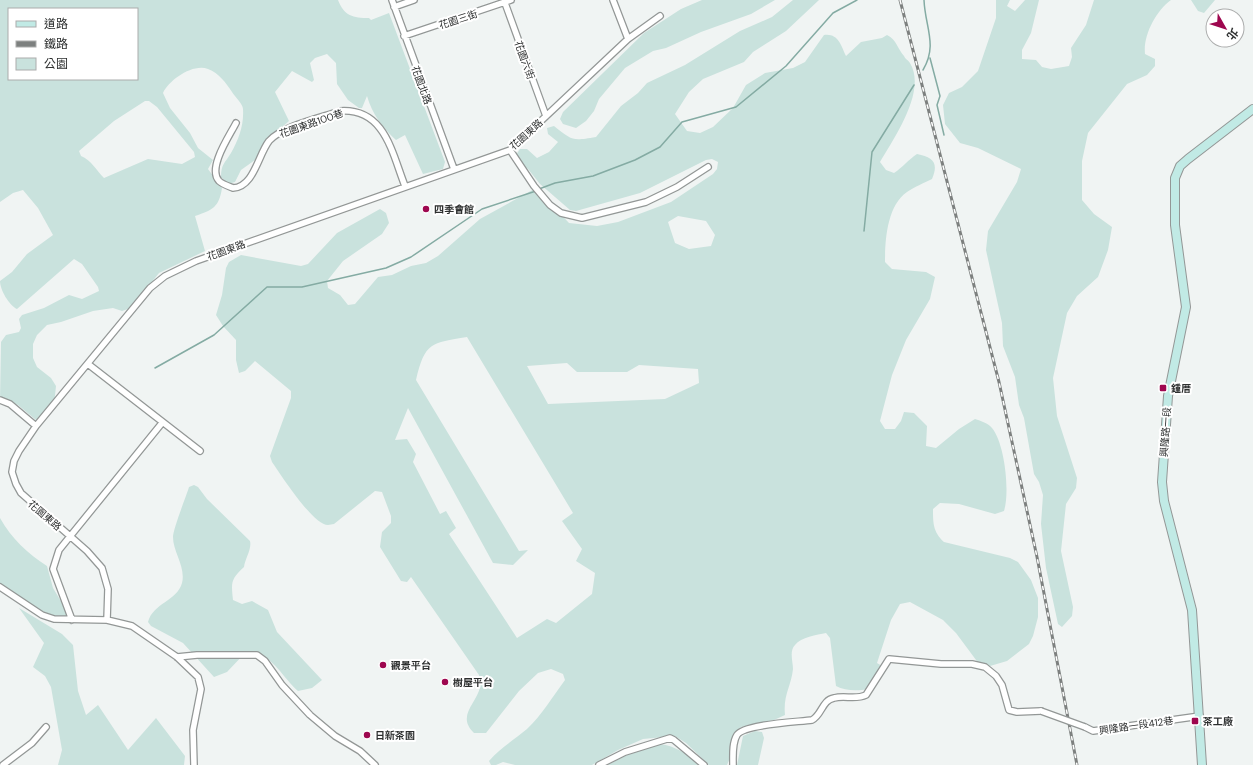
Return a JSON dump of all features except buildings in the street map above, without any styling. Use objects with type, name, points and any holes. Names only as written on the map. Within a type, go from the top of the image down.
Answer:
[{"type":"street","name":"花園北路","points":[[392,0],[454,169]]},
{"type":"street","points":[[394,7],[414,0]]},
{"type":"street","name":"花園三街","points":[[404,36],[511,0]]},
{"type":"street","points":[[613,0],[628,39]]},
{"type":"street","name":"花園六街","points":[[505,3],[546,116]]},
{"type":"street","name":"花園東路","points":[[108,620],[108,590],[102,568],[87,551],[30,502],[16,484],[12,472],[14,461],[36,426],[150,288],[180,267],[510,150],[628,39],[660,16]]},
{"type":"street","name":"興隆路一段","points":[[1202,765],[1192,610],[1164,501],[1162,482],[1168,396],[1186,307],[1175,225],[1175,178],[1180,166],[1253,109]]},
{"type":"street","name":"花園東路100巷","points":[[236,123],[216,164],[215,171],[220,182],[233,188],[243,184],[251,174],[268,142],[278,133],[340,111],[349,110],[368,116],[383,130],[405,186]]},
{"type":"street","points":[[510,150],[534,186],[550,205],[561,213],[582,218],[646,202],[677,188],[708,168]]},
{"type":"street","points":[[88,364],[200,451]]},
{"type":"street","points":[[0,400],[10,404],[36,426]]},
{"type":"street","points":[[72,620],[53,569],[59,550],[162,423]]},
{"type":"street","points":[[0,587],[42,615],[54,619],[108,620],[132,626],[177,657],[198,677],[201,689],[193,730],[194,765]]},
{"type":"street","points":[[177,657],[197,655],[257,654],[265,661],[282,685],[310,715],[335,736],[360,751],[375,765]]},
{"type":"street","name":"興隆路一段412巷","points":[[733,765],[734,741],[738,733],[743,730],[773,724],[812,720],[817,717],[825,702],[833,698],[866,696],[889,659],[979,665],[996,676],[1002,685],[1009,710],[1017,712],[1041,711],[1093,731],[1200,716]]},
{"type":"street","points":[[3,765],[32,743],[46,727]]},
{"type":"street","points":[[599,765],[625,752],[670,738],[704,765]]},
{"type":"green space","points":[[0,0],[338,0],[343,10],[354,17],[369,18],[371,20],[389,13],[445,162],[443,169],[423,174],[405,135],[396,140],[382,126],[369,103],[367,96],[362,108],[359,108],[348,100],[337,84],[336,63],[327,54],[315,58],[310,63],[314,80],[312,82],[292,71],[275,92],[289,121],[271,137],[255,160],[241,170],[235,182],[228,184],[221,177],[222,169],[239,137],[243,121],[243,107],[225,82],[212,71],[208,69],[195,68],[182,74],[170,83],[163,93],[170,108],[190,133],[198,148],[213,160],[208,169],[222,188],[217,204],[211,210],[195,216],[205,251],[159,273],[131,308],[122,311],[113,308],[93,311],[61,322],[47,325],[37,335],[33,344],[33,358],[37,367],[51,378],[56,386],[54,405],[36,420],[18,405],[5,399],[0,401],[1,342],[6,335],[19,332],[21,328],[19,319],[22,315],[44,308],[69,295],[82,299],[99,291],[98,287],[82,264],[74,259],[17,309],[8,301],[3,293],[0,281],[12,272],[27,254],[53,235],[38,208],[23,190],[13,193],[0,202]],"holes":[[[145,101],[149,101],[157,107],[194,152],[195,157],[182,164],[148,159],[104,178],[91,163],[81,156],[79,151],[114,121]]]},
{"type":"green space","points":[[702,0],[775,0],[751,14],[701,32],[666,48],[653,51],[625,68],[599,99],[594,111],[586,121],[576,128],[563,124],[560,119],[563,112],[644,33],[681,9]]},
{"type":"green space","points":[[793,0],[819,0],[786,31],[753,52],[744,62],[703,79],[689,92],[675,114],[687,131],[700,133],[713,127],[733,108],[746,85],[765,73],[793,68],[805,62],[824,35],[833,36],[836,38],[841,44],[846,56],[861,42],[882,38],[887,35],[895,42],[910,63],[914,74],[912,100],[900,128],[880,162],[886,170],[894,173],[917,154],[931,159],[935,165],[935,169],[932,179],[907,192],[900,198],[895,206],[888,224],[885,262],[892,269],[926,272],[935,277],[930,299],[906,340],[892,375],[880,421],[885,429],[895,429],[901,421],[904,412],[914,413],[927,426],[926,446],[936,448],[959,429],[975,419],[986,423],[992,428],[1000,445],[1005,468],[1006,503],[1004,511],[995,514],[959,504],[940,503],[933,509],[934,527],[944,542],[1010,558],[1018,562],[1031,580],[1038,598],[1038,617],[1033,636],[1029,644],[1007,661],[990,666],[979,664],[956,633],[943,620],[910,602],[900,604],[891,620],[877,663],[882,666],[868,689],[852,690],[843,689],[836,686],[830,638],[826,633],[809,637],[798,642],[792,650],[793,669],[786,696],[785,715],[774,720],[741,727],[736,732],[727,765],[709,765],[686,743],[675,736],[643,739],[618,750],[592,765],[515,765],[503,762],[496,765],[491,765],[489,761],[493,756],[527,729],[542,712],[565,680],[563,674],[551,669],[538,673],[519,691],[486,733],[474,733],[469,727],[467,715],[480,687],[479,675],[411,577],[407,582],[401,581],[380,547],[382,532],[391,523],[391,516],[382,492],[375,491],[334,524],[328,525],[322,523],[314,517],[306,508],[272,462],[270,456],[291,398],[291,391],[255,361],[245,371],[239,373],[236,360],[236,340],[223,326],[216,315],[222,295],[226,268],[229,262],[241,255],[301,266],[308,264],[337,233],[380,209],[386,213],[389,223],[382,234],[343,261],[327,281],[328,288],[340,295],[348,305],[355,304],[378,277],[392,275],[411,266],[426,263],[438,256],[480,219],[536,188],[569,223],[597,226],[618,222],[671,202],[713,174],[717,169],[718,162],[712,159],[706,160],[640,193],[576,211],[570,210],[540,184],[528,169],[518,162],[516,155],[520,149],[527,149],[537,158],[549,152],[558,142],[548,134],[547,128],[554,126],[565,135],[573,139],[596,137],[621,106],[638,93],[647,83],[685,65],[740,31],[772,17]],"holes":[[[678,216],[706,221],[715,235],[711,246],[689,249],[675,243],[668,222]],[[467,337],[573,513],[562,521],[582,549],[576,561],[595,573],[592,594],[556,623],[547,619],[517,638],[449,534],[456,528],[446,511],[440,514],[413,462],[416,454],[407,439],[395,440],[408,408],[493,563],[513,565],[528,550],[519,551],[416,380],[419,367],[427,351],[431,346],[445,341]],[[567,363],[577,372],[627,372],[639,365],[698,369],[699,383],[665,399],[548,404],[527,366]]]},
{"type":"green space","points":[[996,0],[1010,0],[1007,6],[1015,11],[1025,0],[1039,0],[1031,33],[1022,50],[1022,59],[1036,60],[1042,67],[1051,69],[1069,66],[1072,57],[1071,48],[1086,25],[1094,0],[1171,0],[1160,10],[1148,31],[1146,39],[1145,54],[1155,59],[1155,66],[1147,75],[1127,84],[1088,133],[1082,161],[1082,200],[1094,214],[1112,227],[1108,250],[1098,277],[1077,296],[1067,313],[1053,378],[1057,416],[1077,478],[1076,488],[1066,504],[1061,551],[1073,607],[1072,616],[1062,627],[1058,624],[1046,568],[1041,524],[1043,495],[1039,482],[1034,474],[1024,418],[1019,405],[1015,377],[1003,346],[1002,323],[986,250],[988,231],[1017,182],[1021,169],[978,148],[960,143],[945,124],[943,105],[949,93],[962,87],[978,71],[996,18]]},
{"type":"green space","points":[[1191,0],[1215,0],[1208,8],[1205,8],[1204,13],[1198,11]]},
{"type":"green space","points":[[194,485],[198,487],[207,499],[250,541],[250,547],[244,567],[233,581],[233,600],[242,604],[252,601],[268,610],[277,632],[322,680],[312,688],[298,691],[275,665],[262,656],[254,653],[245,653],[227,672],[214,677],[183,643],[151,626],[148,622],[155,610],[175,594],[182,583],[183,577],[181,565],[173,537],[177,520],[189,487]]},
{"type":"green space","points":[[0,518],[20,545],[47,566],[53,588],[65,608],[67,618],[63,620],[32,607],[0,584]]},
{"type":"green space","points":[[19,608],[62,634],[73,645],[78,691],[86,715],[98,705],[128,750],[156,718],[185,756],[184,765],[58,765],[62,750],[51,687],[45,676],[33,667],[44,643]]},
{"type":"green space","points":[[755,731],[762,732],[764,738],[758,765],[737,765],[743,736]]},
{"type":"green space","points":[[660,744],[677,749],[687,754],[702,765],[608,765],[634,751]]},
{"type":"waterway","points":[[539,189],[555,183],[593,176],[635,160],[660,147],[682,122],[736,107],[786,66],[833,13],[857,0]]},
{"type":"waterway","points":[[923,70],[930,52],[930,36],[924,0]]},
{"type":"waterway","points":[[930,58],[940,96],[937,105],[944,135]]},
{"type":"waterway","points":[[864,231],[872,152],[914,85]]},
{"type":"waterway","points":[[155,368],[214,335],[267,287],[302,287],[386,268],[411,257],[482,209],[536,191]]},
{"type":"railway","points":[[900,0],[999,382],[1037,557],[1077,765]]},
{"type":"place","name":"四季會館","points":[[426,209]]},
{"type":"place","name":"鍾厝","points":[[1163,388]]},
{"type":"place","name":"觀景平台","points":[[383,665]]},
{"type":"place","name":"樹屋平台","points":[[445,682]]},
{"type":"place","name":"茶工廠","points":[[1195,721]]},
{"type":"place","name":"日新茶園","points":[[367,735]]}]
